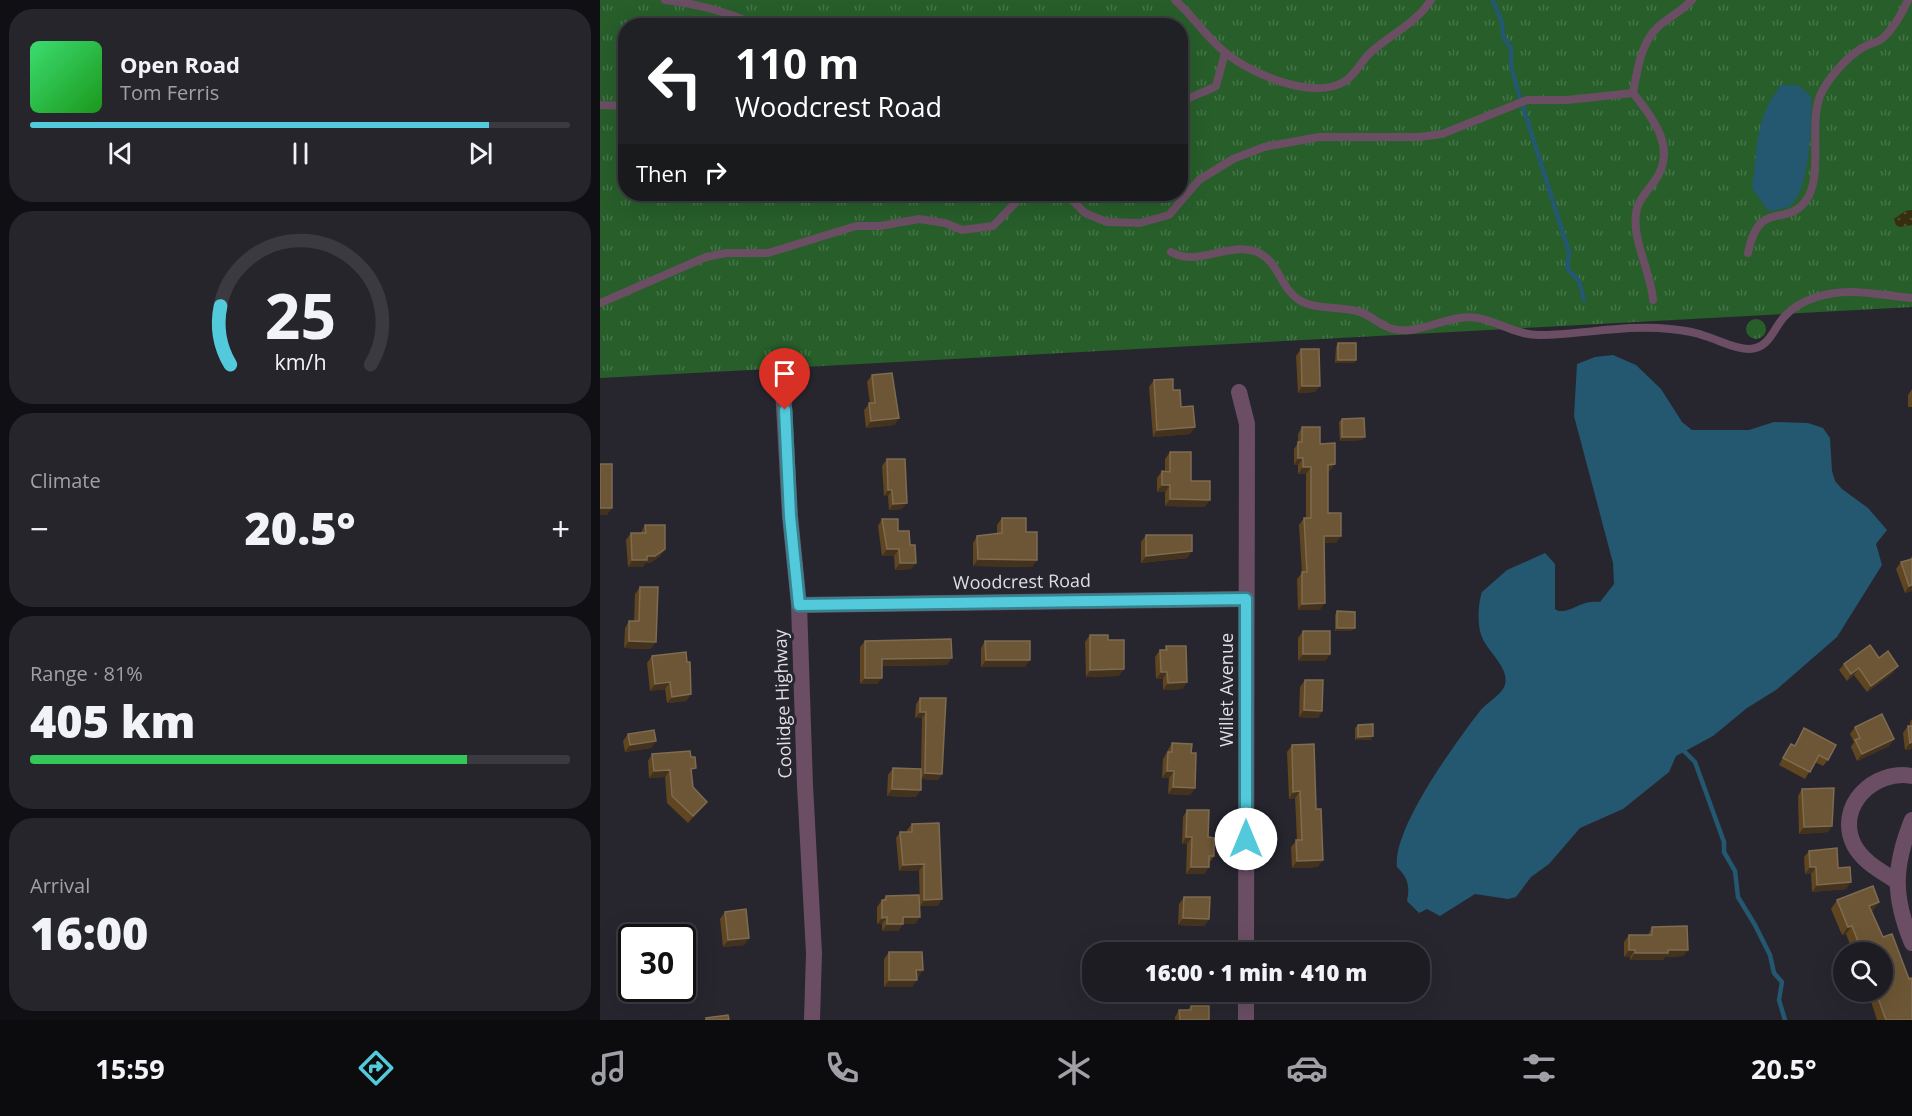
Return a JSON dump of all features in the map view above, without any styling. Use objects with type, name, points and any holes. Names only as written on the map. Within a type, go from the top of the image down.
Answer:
[{"type":"street","name":"Coolidge Highway","points":[[783,388],[790,516],[799,605],[804,785],[814,953],[812,1020]]},
{"type":"street","name":"Willet Avenue","points":[[1239,392],[1247,424],[1246,942]]},
{"type":"street","name":"Woodcrest Road","points":[[799,605],[1246,599]]},
{"type":"street","points":[[1896,881],[1861,855],[1851,834],[1851,821],[1860,793],[1870,784],[1891,775],[1912,776]]},
{"type":"street","points":[[1912,820],[1898,861],[1896,881],[1900,910],[1912,944]]},
{"type":"street","points":[[1246,1002],[1246,1020]]},
{"type":"lane","points":[[665,0],[689,3],[742,18]]},
{"type":"lane","points":[[1175,0],[1196,18],[1226,53],[1285,85],[1330,86],[1343,83],[1354,75],[1369,54],[1414,20],[1431,0]]},
{"type":"lane","points":[[1653,300],[1651,280],[1637,236],[1636,212],[1662,172],[1665,148],[1656,125],[1633,93],[1637,70],[1649,38],[1657,27],[1692,0]]},
{"type":"lane","points":[[1748,253],[1751,239],[1763,221],[1796,210],[1809,196],[1813,184],[1815,121],[1824,88],[1851,57],[1863,47],[1881,40],[1908,0]]},
{"type":"lane","points":[[1188,97],[1205,93],[1216,86],[1226,53]]},
{"type":"lane","points":[[1188,193],[1199,180],[1233,159],[1264,147],[1319,137],[1419,137],[1442,134],[1463,128],[1511,105],[1527,100],[1574,100],[1633,93]]},
{"type":"lane","points":[[600,105],[618,106]]},
{"type":"lane","points":[[600,303],[706,257],[726,253],[768,254],[856,226],[880,226],[919,219],[945,223],[962,230],[993,226],[1017,201]]},
{"type":"lane","points":[[1073,201],[1085,213],[1107,222],[1140,223],[1169,215],[1181,201]]},
{"type":"lane","points":[[1171,252],[1180,257],[1198,259],[1235,249],[1255,251],[1271,260],[1299,299],[1317,306],[1358,311],[1393,329],[1415,329],[1436,322],[1477,318],[1523,333],[1539,335],[1669,328],[1750,349],[1765,343],[1782,319],[1796,306],[1812,298],[1836,291],[1912,298]]},
{"type":"green space","points":[[600,0],[1912,0],[1912,307],[600,378]]},
{"type":"green space","points":[[1756,319],[1763,322],[1766,329],[1763,336],[1756,339],[1749,336],[1746,329],[1749,322]]},
{"type":"sand","points":[[1912,210],[1912,225],[1900,227],[1896,225],[1894,219],[1905,211]]},
{"type":"water","points":[[1781,85],[1798,85],[1811,96],[1809,151],[1804,181],[1792,205],[1768,211],[1752,188],[1762,122],[1772,97]]},
{"type":"water","points":[[1613,355],[1636,365],[1661,389],[1682,422],[1692,430],[1749,430],[1774,422],[1808,423],[1823,428],[1830,438],[1832,471],[1835,481],[1868,508],[1887,530],[1876,544],[1882,565],[1837,637],[1776,690],[1747,708],[1713,736],[1676,756],[1669,772],[1623,809],[1580,828],[1549,864],[1531,877],[1516,897],[1508,899],[1475,894],[1440,916],[1427,909],[1419,913],[1407,901],[1407,882],[1397,867],[1398,851],[1404,831],[1428,786],[1456,743],[1485,705],[1501,692],[1506,682],[1503,669],[1480,632],[1479,614],[1482,592],[1507,570],[1545,553],[1555,564],[1555,609],[1558,611],[1600,602],[1614,584],[1613,563],[1574,416],[1577,364],[1595,357]]},
{"type":"building","points":[[1338,343],[1356,343],[1356,360],[1338,360]]},
{"type":"building","points":[[1301,349],[1319,349],[1320,386],[1302,386]]},
{"type":"building","points":[[892,373],[899,418],[871,421],[869,403],[875,403],[872,375]]},
{"type":"building","points":[[1173,379],[1173,390],[1180,390],[1181,407],[1193,406],[1195,427],[1157,430],[1154,380]]},
{"type":"building","points":[[1364,418],[1365,437],[1342,437],[1342,419]]},
{"type":"building","points":[[1302,427],[1320,427],[1320,444],[1335,443],[1335,464],[1328,465],[1328,513],[1341,513],[1341,536],[1324,536],[1325,603],[1302,604],[1302,572],[1307,572],[1304,518],[1311,518],[1311,467],[1303,467],[1303,458],[1298,458],[1298,442],[1302,442]]},
{"type":"building","points":[[1170,452],[1191,452],[1191,481],[1210,481],[1210,500],[1170,499],[1170,485],[1162,485],[1162,471],[1170,472]]},
{"type":"building","points":[[887,459],[905,459],[907,503],[893,504],[892,490],[888,490]]},
{"type":"building","points":[[600,464],[612,464],[612,508],[600,508]]},
{"type":"building","points":[[1002,518],[1026,518],[1026,532],[1037,532],[1037,560],[978,559],[977,536],[1002,533]]},
{"type":"building","points":[[882,519],[898,519],[898,531],[909,531],[910,545],[915,545],[916,563],[900,563],[899,549],[887,549]]},
{"type":"building","points":[[645,525],[665,525],[665,549],[655,556],[647,556],[647,560],[632,560],[631,533],[646,533]]},
{"type":"building","points":[[1146,535],[1192,535],[1192,551],[1146,556]]},
{"type":"building","points":[[1912,559],[1912,585],[1909,586],[1901,562]]},
{"type":"building","points":[[640,587],[658,587],[656,642],[629,641],[629,621],[639,621]]},
{"type":"building","points":[[1337,611],[1355,612],[1355,628],[1337,628]]},
{"type":"building","points":[[1303,631],[1330,631],[1330,654],[1303,654]]},
{"type":"building","points":[[1090,635],[1108,635],[1108,640],[1124,640],[1124,669],[1090,670]]},
{"type":"building","points":[[951,639],[952,658],[882,659],[882,678],[865,678],[865,641]]},
{"type":"building","points":[[985,641],[1030,641],[1030,660],[986,660]]},
{"type":"building","points":[[1870,645],[1879,658],[1888,651],[1898,666],[1871,686],[1859,668],[1851,674],[1844,664]]},
{"type":"building","points":[[1166,646],[1186,646],[1187,682],[1168,683],[1167,672],[1161,672],[1160,650],[1167,650]]},
{"type":"building","points":[[686,652],[687,662],[690,662],[691,694],[672,697],[670,682],[655,684],[652,656]]},
{"type":"building","points":[[1305,680],[1323,680],[1322,711],[1304,710]]},
{"type":"building","points":[[920,698],[946,698],[942,774],[925,773],[926,712],[920,712]]},
{"type":"building","points":[[1882,714],[1894,739],[1862,754],[1855,740],[1860,738],[1855,727]]},
{"type":"building","points":[[1373,724],[1373,736],[1358,737],[1358,725]]},
{"type":"building","points":[[1908,726],[1912,726],[1912,742],[1910,743]]},
{"type":"building","points":[[1804,728],[1836,745],[1828,760],[1819,755],[1810,772],[1783,758],[1791,744],[1795,746]]},
{"type":"building","points":[[654,730],[656,741],[630,745],[628,734]]},
{"type":"building","points":[[1172,743],[1192,744],[1191,753],[1196,753],[1195,788],[1173,787],[1174,771],[1167,771],[1168,752],[1172,752]]},
{"type":"building","points":[[1314,744],[1316,809],[1321,809],[1323,860],[1297,861],[1296,840],[1302,840],[1300,791],[1293,792],[1292,745]]},
{"type":"building","points":[[690,751],[691,757],[695,757],[696,768],[691,769],[693,787],[707,802],[693,816],[672,796],[670,770],[654,771],[652,754]]},
{"type":"building","points":[[893,768],[921,769],[921,790],[892,789]]},
{"type":"building","points":[[1834,788],[1832,826],[1804,827],[1802,789]]},
{"type":"building","points":[[1187,810],[1209,810],[1208,837],[1214,838],[1214,856],[1209,856],[1209,867],[1191,867],[1192,837],[1186,837]]},
{"type":"building","points":[[939,823],[942,899],[924,900],[924,864],[903,865],[900,832],[912,832],[912,824]]},
{"type":"building","points":[[1837,848],[1838,868],[1850,867],[1851,882],[1817,885],[1816,867],[1810,867],[1809,851]]},
{"type":"building","points":[[1873,886],[1879,902],[1869,906],[1883,937],[1892,934],[1909,979],[1912,980],[1912,1020],[1886,1020],[1880,1002],[1893,1002],[1893,942],[1858,942],[1852,926],[1848,927],[1837,900]]},
{"type":"building","points":[[919,895],[920,917],[903,917],[903,924],[887,924],[887,917],[882,918],[882,900],[886,900],[886,896]]},
{"type":"building","points":[[1184,897],[1210,897],[1209,919],[1183,918]]},
{"type":"building","points":[[746,909],[749,938],[728,940],[725,912]]},
{"type":"building","points":[[1687,926],[1688,950],[1668,950],[1668,953],[1635,953],[1635,950],[1629,950],[1629,935],[1652,935],[1652,927]]},
{"type":"building","points":[[889,952],[922,952],[923,970],[916,970],[917,980],[889,980]]},
{"type":"building","points":[[1191,1006],[1209,1006],[1209,1020],[1180,1020],[1179,1010],[1191,1010]]},
{"type":"building","points":[[728,1015],[729,1020],[706,1020],[706,1018]]},
{"type":"waterway","points":[[1493,0],[1502,23],[1503,36],[1511,48],[1511,66],[1518,91],[1569,252],[1567,268],[1579,281],[1584,300]]},
{"type":"waterway","points":[[1684,751],[1695,762],[1724,842],[1724,852],[1735,871],[1738,897],[1770,955],[1774,973],[1782,982],[1779,1000],[1785,1020]]},
{"type":"route","points":[[785,410],[790,516],[799,605],[1246,599],[1246,839]]}]
